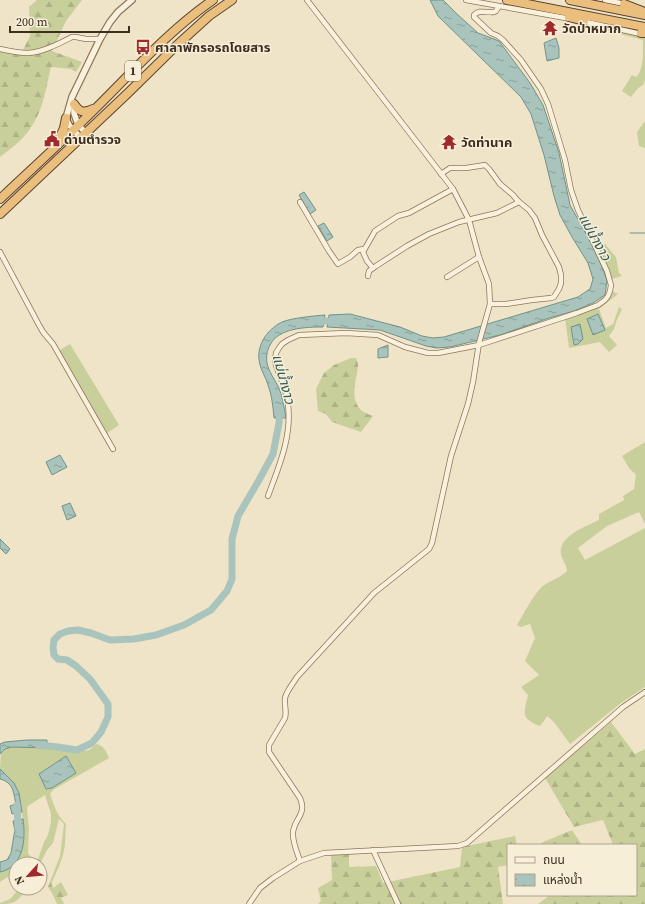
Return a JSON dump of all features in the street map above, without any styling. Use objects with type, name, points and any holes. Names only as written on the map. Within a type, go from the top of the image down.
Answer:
[{"type":"highway","name":"1","points":[[0,199],[76,128],[167,37],[213,0]]},
{"type":"highway","name":"1","points":[[0,214],[176,46],[209,16],[232,0]]},
{"type":"highway","points":[[508,0],[644,32]]},
{"type":"highway","points":[[570,0],[645,14]]},
{"type":"highway","points":[[624,4],[645,14]]},
{"type":"highway","points":[[534,5],[584,21]]},
{"type":"highway","points":[[74,104],[78,110],[82,112],[96,108]]},
{"type":"highway","points":[[56,146],[64,128],[66,118]]},
{"type":"street","points":[[83,136],[76,128],[69,125],[66,118],[72,97],[100,39],[110,22],[118,12],[132,0]]},
{"type":"street","points":[[300,861],[293,833],[303,809],[302,804],[300,798],[268,749],[285,718],[285,698],[297,677],[374,593],[429,549],[432,543],[451,456],[468,404],[479,344],[490,304],[489,284],[479,257],[469,220],[453,190],[307,0]]},
{"type":"street","points":[[466,0],[644,32]]},
{"type":"street","points":[[605,0],[645,8]]},
{"type":"street","points":[[268,496],[283,456],[288,430],[288,404],[276,360],[276,353],[282,344],[293,337],[299,335],[346,333],[378,335],[405,346],[432,353],[438,353],[479,344],[576,313],[598,305],[605,300],[610,291],[611,284],[607,271],[578,210],[571,190],[565,160],[545,96],[521,60],[503,40],[491,33],[474,18],[476,12],[494,12],[499,6]]},
{"type":"street","points":[[0,49],[28,53],[46,49],[72,37],[100,39]]},
{"type":"street","points":[[76,90],[74,104],[76,128]]},
{"type":"street","points":[[441,174],[450,168],[466,168],[485,165],[500,184],[529,210],[535,218],[562,275],[559,289],[554,297],[506,304],[490,304]]},
{"type":"street","points":[[373,268],[363,252],[375,231],[398,216],[409,213],[453,190]]},
{"type":"street","points":[[368,276],[369,272],[373,268],[429,234],[459,222],[497,213],[517,203],[518,201]]},
{"type":"street","points":[[300,202],[338,264],[358,250],[364,249]]},
{"type":"street","points":[[0,252],[43,332],[53,344],[113,449]]},
{"type":"street","points":[[447,278],[479,257]]},
{"type":"street","points":[[249,904],[260,888],[273,878],[300,861],[324,853],[458,846],[467,843],[623,707],[645,692]]},
{"type":"street","points":[[373,850],[398,904]]},
{"type":"green space","points":[[37,0],[82,0],[66,21],[52,51],[82,62],[76,72],[71,69],[51,67],[44,99],[38,115],[30,129],[23,137],[0,157],[0,51],[11,53],[23,50],[30,36],[29,7]]},
{"type":"green space","points":[[603,27],[645,36],[645,80],[643,85],[638,88],[631,97],[622,91],[632,75],[636,77],[639,74],[642,60],[643,40],[604,30]]},
{"type":"green space","points":[[645,121],[645,148],[639,146],[637,132]]},
{"type":"green space","points":[[605,244],[616,257],[619,273],[622,276],[612,279],[597,245]]},
{"type":"green space","points":[[612,291],[618,294],[599,309],[606,328],[613,324],[619,307],[622,309],[614,329],[609,336],[617,345],[609,352],[600,342],[569,348],[565,318],[607,300],[611,296]]},
{"type":"green space","points":[[70,344],[119,425],[106,434],[58,351]]},
{"type":"green space","points":[[351,358],[356,358],[358,364],[354,390],[355,400],[360,409],[373,416],[361,432],[332,422],[326,414],[318,411],[316,389],[324,373],[334,365]]},
{"type":"green space","points":[[645,442],[645,524],[639,512],[607,526],[578,548],[585,560],[645,528],[645,687],[621,703],[570,744],[554,722],[547,716],[540,726],[526,717],[525,711],[528,695],[521,687],[539,675],[525,661],[535,638],[530,624],[521,627],[517,625],[536,593],[543,586],[567,571],[561,554],[561,548],[564,542],[574,532],[599,520],[599,514],[624,500],[623,496],[634,489],[636,475],[629,468],[622,456]]},
{"type":"green space","points":[[611,722],[635,754],[645,749],[645,904],[538,904],[549,896],[637,896],[637,844],[613,844],[603,820],[574,827],[545,778]]},
{"type":"green space","points":[[97,744],[104,749],[109,758],[53,790],[50,794],[58,814],[66,824],[64,851],[61,862],[52,882],[50,882],[60,856],[64,824],[59,819],[53,843],[44,856],[39,856],[48,835],[51,822],[51,814],[45,795],[28,806],[27,809],[29,828],[28,853],[30,856],[14,856],[24,837],[24,828],[19,793],[14,783],[0,769],[1,753],[5,749],[12,747],[47,748],[77,752],[89,750]]},
{"type":"green space","points":[[572,830],[581,844],[542,844]]},
{"type":"green space","points":[[515,836],[517,844],[507,844],[507,865],[498,867],[503,904],[318,904],[321,901],[318,888],[332,880],[331,855],[349,854],[349,867],[376,866],[383,883],[460,867],[462,847]]},
{"type":"green space","points":[[8,866],[8,877],[0,882],[0,872],[6,870]]},
{"type":"green space","points":[[50,882],[52,882],[53,888],[61,882],[68,895],[61,898],[64,904],[57,904],[48,887]]},
{"type":"green space","points":[[13,896],[22,896],[15,902],[0,904]]},
{"type":"water","points":[[430,0],[443,0],[478,33],[499,41],[530,83],[543,105],[559,153],[570,205],[589,239],[607,280],[605,295],[593,303],[574,311],[500,335],[450,347],[436,348],[380,330],[327,327],[329,315],[350,314],[400,327],[422,336],[433,338],[444,337],[578,297],[590,289],[593,279],[588,263],[560,215],[531,114],[521,97],[438,16]]},
{"type":"water","points":[[556,38],[559,48],[559,58],[547,61],[544,43]]},
{"type":"water","points":[[304,192],[316,210],[310,214],[299,195]]},
{"type":"water","points":[[324,223],[333,237],[327,241],[318,226]]},
{"type":"water","points":[[598,314],[605,330],[593,335],[587,319]]},
{"type":"water","points":[[325,315],[323,327],[301,328],[286,332],[274,339],[268,349],[267,363],[279,388],[286,418],[274,418],[270,393],[259,358],[259,352],[263,340],[276,325],[282,322],[297,318]]},
{"type":"water","points":[[580,324],[583,339],[578,344],[574,345],[571,327]]},
{"type":"water","points":[[388,345],[388,357],[378,358],[378,349]]},
{"type":"water","points":[[60,455],[67,467],[52,475],[46,462]]},
{"type":"water","points":[[70,503],[76,516],[67,520],[62,506]]},
{"type":"water","points":[[0,539],[10,549],[6,554],[0,548]]},
{"type":"water","points":[[47,740],[47,748],[12,747],[5,749],[0,754],[0,744],[5,742]]},
{"type":"water","points":[[66,756],[76,773],[52,788],[46,789],[39,774]]},
{"type":"water","points":[[0,769],[14,783],[19,793],[22,812],[12,814],[10,806],[16,804],[12,788],[8,783],[0,779]]},
{"type":"water","points":[[23,819],[24,835],[20,856],[9,856],[15,831],[13,821]]},
{"type":"water","points":[[8,858],[8,869],[0,872],[0,862]]},
{"type":"waterway","points":[[630,233],[645,233]]},
{"type":"waterway","name":"แม่น้ำงาว","points":[[314,321],[338,321]]},
{"type":"waterway","name":"แม่น้ำงาว","points":[[38,745],[77,750],[92,743],[101,732],[108,717],[108,704],[90,679],[76,666],[67,660],[58,659],[54,655],[54,640],[60,634],[78,630],[110,640],[134,639],[156,635],[184,625],[211,610],[227,591],[232,579],[232,539],[238,516],[273,454],[280,410]]},
{"type":"waterway","name":"แม่น้ำงาว","points":[[17,805],[18,828]]},
{"type":"place","name":"วัดป่าหมาก","points":[[550,28]]},
{"type":"place","name":"ศาลาพักรอรถโดยสาร","points":[[143,47]]},
{"type":"place","name":"ด่านตำรวจ","points":[[52,139]]},
{"type":"place","name":"วัดท่านาค","points":[[449,142]]}]
